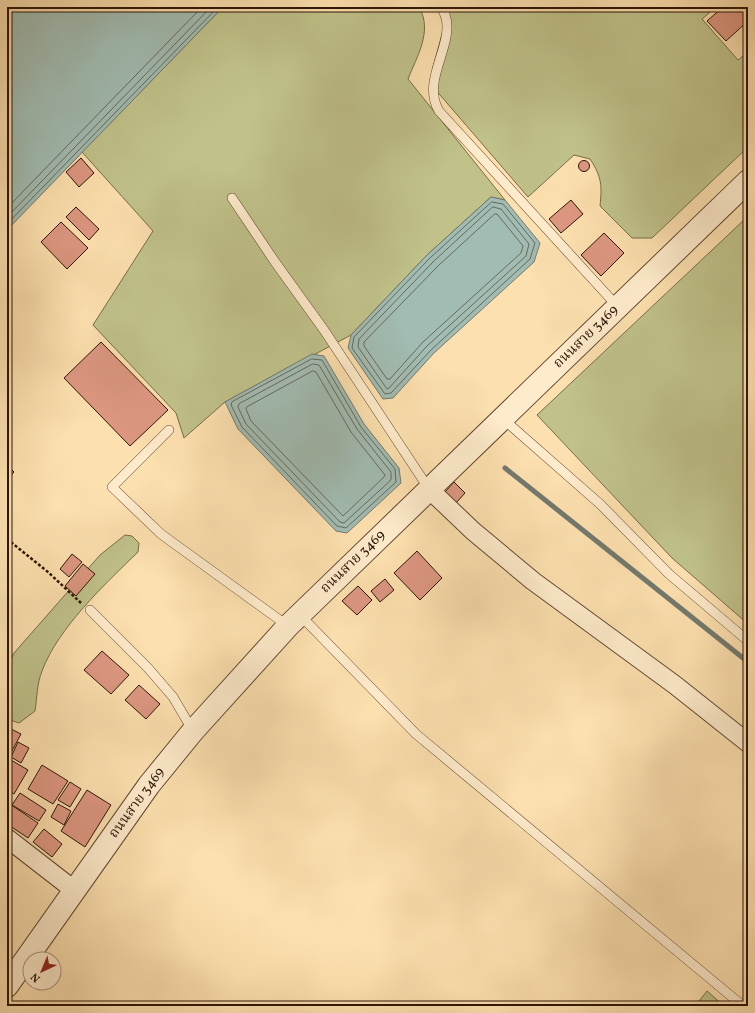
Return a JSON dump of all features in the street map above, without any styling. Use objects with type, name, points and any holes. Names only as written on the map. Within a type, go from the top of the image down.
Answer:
[{"type":"street","name":"ถนนสาย 3469","points":[[7,986],[149,785],[193,731],[294,620],[748,181]]},
{"type":"street","points":[[429,489],[473,531],[533,581],[675,685],[748,743]]},
{"type":"street","points":[[7,838],[74,890]]},
{"type":"lane","points":[[441,7],[446,18],[447,30],[434,82],[434,103],[439,111],[618,307]]},
{"type":"lane","points":[[232,198],[275,262],[324,330],[429,489]]},
{"type":"lane","points":[[502,418],[600,504],[669,574],[748,641]]},
{"type":"lane","points":[[168,430],[112,487],[161,534],[294,620],[416,734],[743,1006]]},
{"type":"lane","points":[[90,610],[148,668],[173,697],[193,731]]},
{"type":"path","points":[[7,539],[48,572],[66,590],[90,610]]},
{"type":"green space","points":[[223,7],[419,7],[423,16],[424,34],[419,52],[408,79],[505,200],[491,197],[427,255],[351,335],[225,402],[184,438],[176,413],[93,325],[153,231],[82,152]]},
{"type":"green space","points":[[439,7],[716,7],[702,19],[738,60],[748,52],[748,147],[652,238],[632,238],[600,206],[601,193],[599,177],[590,159],[574,155],[528,197],[434,88],[433,67],[445,23]]},
{"type":"green space","points":[[745,219],[748,223],[748,624],[672,558],[537,415]]},
{"type":"green space","points":[[125,535],[132,536],[139,543],[138,552],[97,592],[59,639],[49,655],[40,676],[35,711],[19,723],[7,719],[7,668],[14,653],[100,555]]},
{"type":"green space","points":[[707,991],[724,1006],[695,1006]]},
{"type":"water","points":[[7,7],[223,7],[7,230]]},
{"type":"water","points":[[491,197],[505,200],[540,243],[534,262],[434,353],[393,398],[383,399],[348,348],[351,335],[427,255]]},
{"type":"water","points":[[312,354],[324,356],[364,424],[399,468],[401,483],[347,533],[336,531],[238,429],[225,402]]},
{"type":"building","points":[[723,7],[748,7],[748,21],[726,41],[707,21]]},
{"type":"building","points":[[81,158],[94,173],[79,187],[66,172]]},
{"type":"building","points":[[582,161],[586,161],[588,162],[588,170],[582,171],[579,168],[579,164]]},
{"type":"building","points":[[571,200],[583,214],[561,233],[549,219]]},
{"type":"building","points":[[76,207],[99,229],[89,240],[66,217]]},
{"type":"building","points":[[61,222],[88,248],[67,269],[41,242]]},
{"type":"building","points":[[604,233],[624,253],[601,276],[581,255]]},
{"type":"building","points":[[101,342],[168,410],[130,446],[64,378]]},
{"type":"building","points":[[7,465],[14,472],[7,480]]},
{"type":"building","points":[[454,482],[465,493],[456,503],[445,492]]},
{"type":"building","points":[[417,551],[442,578],[420,600],[394,573]]},
{"type":"building","points":[[72,554],[82,562],[69,577],[60,569]]},
{"type":"building","points":[[83,564],[95,574],[76,596],[65,586]]},
{"type":"building","points":[[385,579],[394,590],[380,602],[371,591]]},
{"type":"building","points":[[358,586],[372,600],[357,615],[342,601]]},
{"type":"building","points":[[102,651],[129,675],[111,694],[84,670]]},
{"type":"building","points":[[139,685],[160,704],[146,719],[125,700]]},
{"type":"building","points":[[7,727],[21,734],[7,760]]},
{"type":"building","points":[[18,742],[29,748],[21,763],[11,757]]},
{"type":"building","points":[[11,760],[28,770],[14,794],[7,790],[7,766]]},
{"type":"building","points":[[42,765],[68,781],[53,804],[28,789]]},
{"type":"building","points":[[70,782],[81,789],[70,807],[58,800]]},
{"type":"building","points":[[87,790],[111,805],[85,847],[61,831]]},
{"type":"building","points":[[20,793],[46,810],[39,821],[12,805]]},
{"type":"building","points":[[7,802],[38,823],[28,838],[7,824]]},
{"type":"building","points":[[58,804],[71,811],[64,825],[51,817]]},
{"type":"building","points":[[44,829],[62,844],[52,857],[33,842]]},
{"type":"waterway","points":[[505,468],[748,662]]}]
